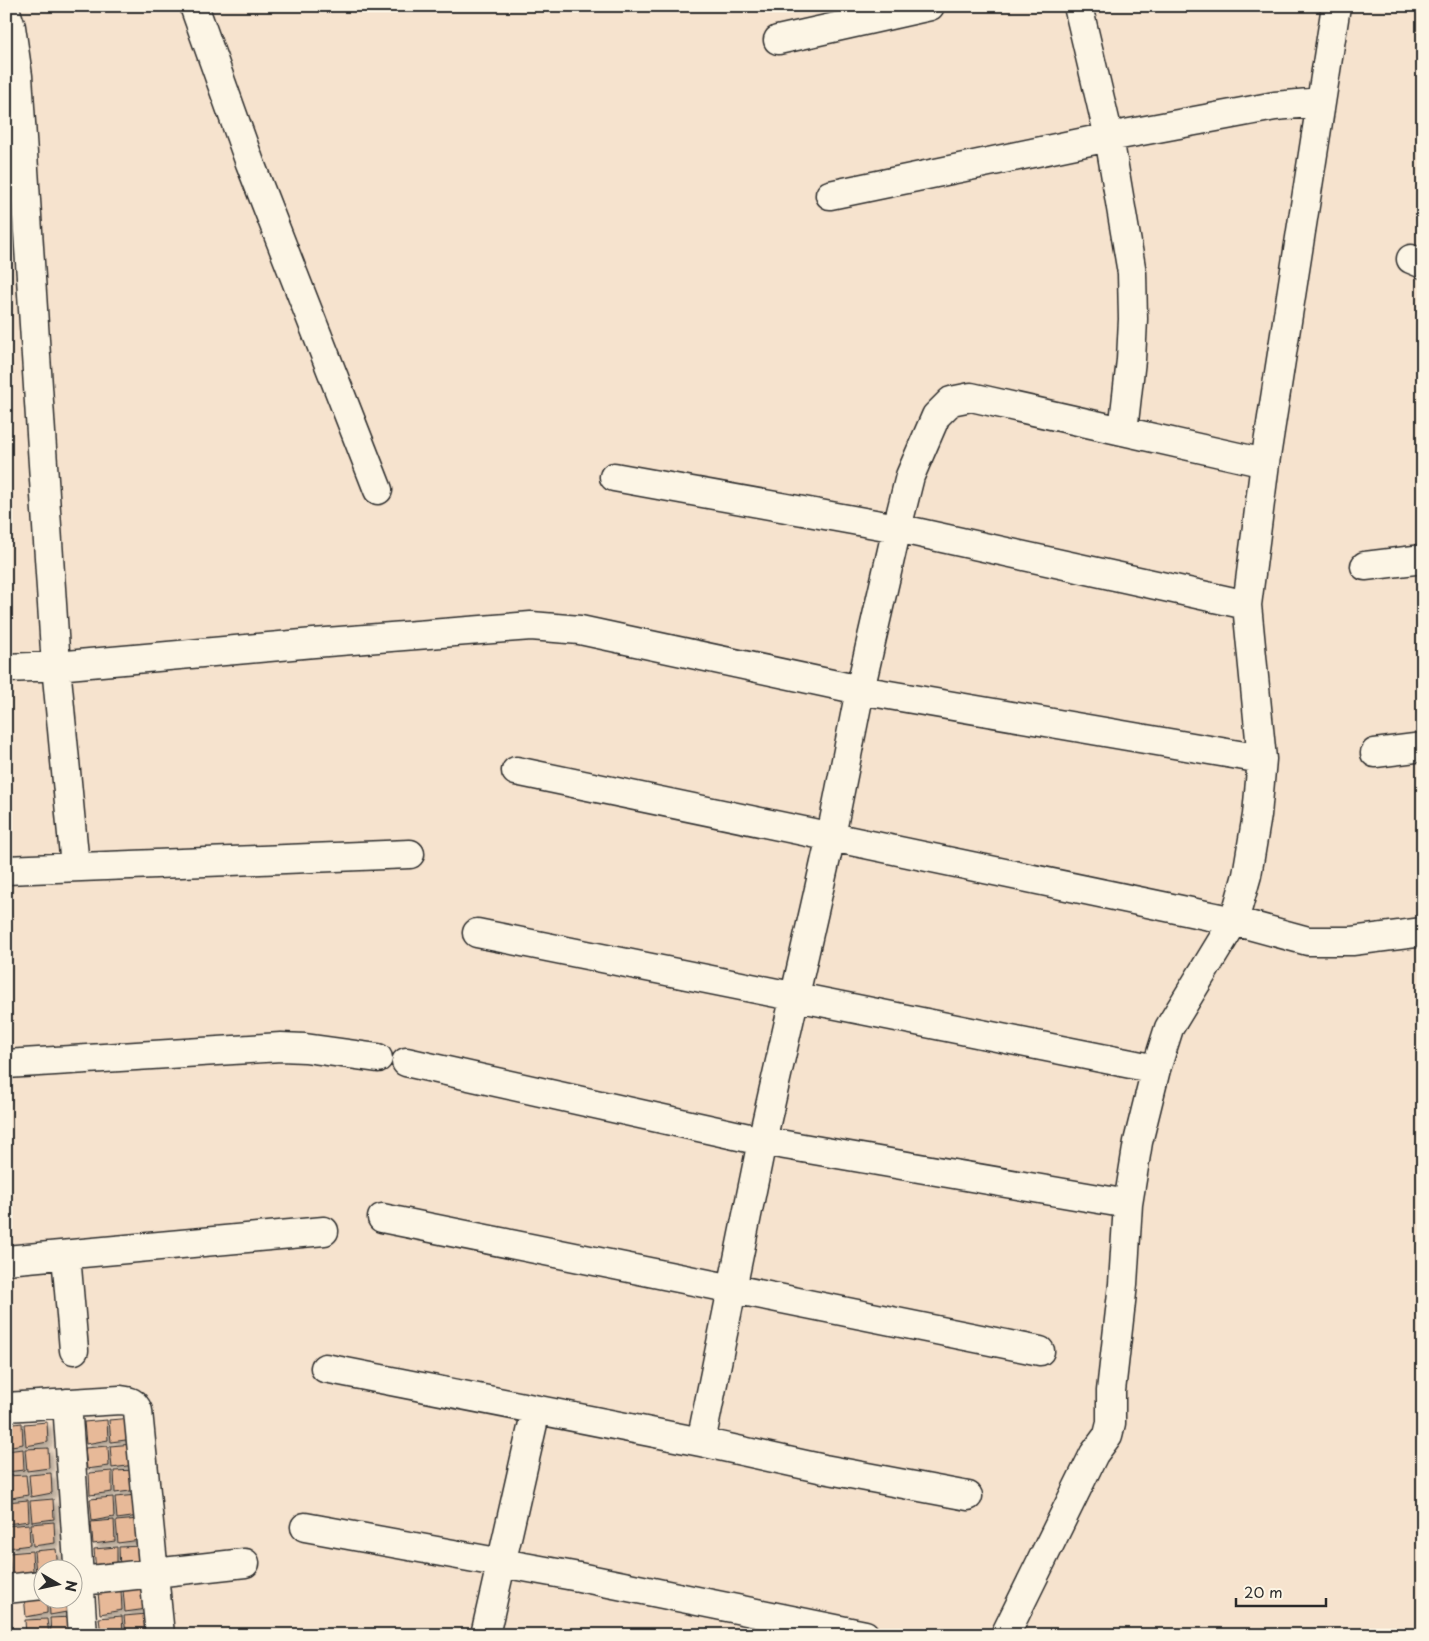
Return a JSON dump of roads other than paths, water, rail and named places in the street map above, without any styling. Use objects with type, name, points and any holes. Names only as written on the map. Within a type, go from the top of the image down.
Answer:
[{"type":"street","points":[[194,6],[250,163],[378,490]]},
{"type":"street","points":[[778,40],[930,6]]},
{"type":"street","points":[[1078,6],[1109,137],[1132,274],[1131,360],[1123,431]]},
{"type":"street","points":[[1005,1635],[1094,1454],[1108,1435],[1123,1284],[1128,1204],[1138,1142],[1156,1069],[1169,1028],[1234,921],[1247,875],[1257,815],[1262,759],[1247,605],[1265,463],[1321,102],[1343,8]]},
{"type":"street","points":[[6,12],[11,27],[13,96],[56,666],[74,866]]},
{"type":"street","points":[[830,195],[1109,137],[1275,106],[1321,102]]},
{"type":"street","points":[[701,1442],[762,1142],[831,836],[860,690],[896,528],[910,476],[936,416],[951,401],[971,398],[1265,463]]},
{"type":"street","points":[[614,477],[896,528],[1247,605]]},
{"type":"street","points":[[1365,566],[1423,559]]},
{"type":"street","points":[[6,668],[56,666],[342,640],[531,626],[580,630],[860,690],[1262,759]]},
{"type":"street","points":[[1375,753],[1423,747]]},
{"type":"street","points":[[516,771],[1234,921],[1308,941],[1352,941],[1423,932]]},
{"type":"street","points":[[6,870],[410,854]]},
{"type":"street","points":[[477,933],[1156,1069]]},
{"type":"street","points":[[6,1064],[281,1047],[313,1048],[378,1058]]},
{"type":"street","points":[[406,1062],[762,1142],[1128,1204]]},
{"type":"street","points":[[382,1218],[1040,1351]]},
{"type":"street","points":[[6,1260],[324,1231]]},
{"type":"street","points":[[66,1255],[74,1350]]},
{"type":"street","points":[[325,1368],[701,1442],[824,1469],[968,1496]]},
{"type":"street","points":[[6,1407],[120,1400],[135,1404],[138,1410],[160,1635]]},
{"type":"street","points":[[66,1403],[75,1558]]},
{"type":"street","points":[[485,1635],[536,1410]]},
{"type":"street","points":[[304,1527],[501,1563],[865,1635]]},
{"type":"street","points":[[82,1580],[244,1563]]},
{"type":"street","points":[[6,1589],[32,1586]]},
{"type":"street","points":[[80,1608],[83,1635]]}]
